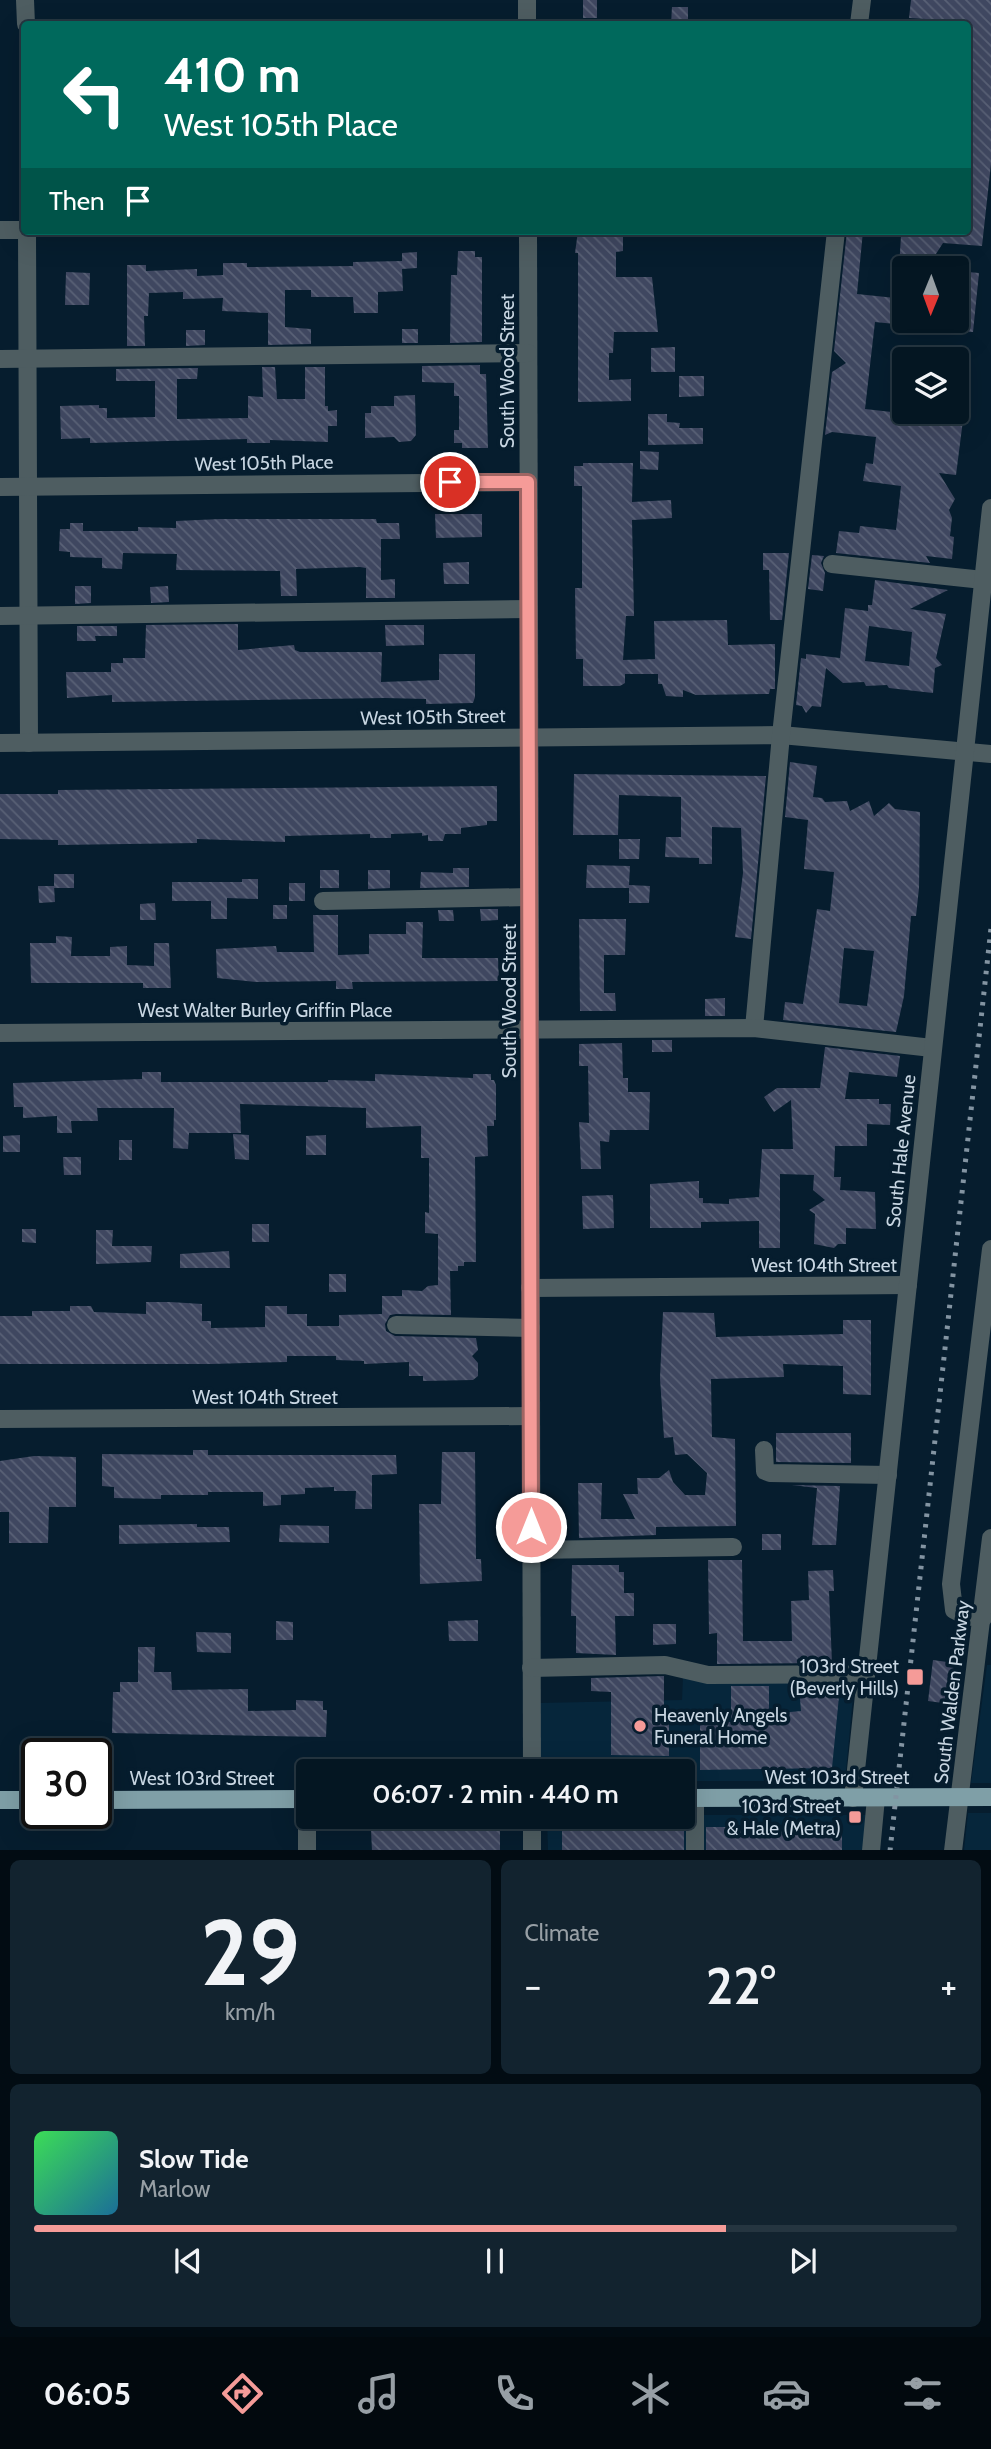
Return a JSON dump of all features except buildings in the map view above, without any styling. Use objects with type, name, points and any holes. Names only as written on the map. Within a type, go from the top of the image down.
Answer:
[{"type":"main road","name":"West 103rd Street","points":[[695,1798],[991,1797]]},
{"type":"main road","name":"West 103rd Street","points":[[112,1800],[296,1799]]},
{"type":"main road","points":[[0,1800],[21,1800]]},
{"type":"street","points":[[25,0],[26,21]]},
{"type":"street","points":[[527,0],[527,21]]},
{"type":"street","points":[[859,21],[862,0]]},
{"type":"street","points":[[0,230],[21,231]]},
{"type":"street","points":[[26,235],[29,743]]},
{"type":"street","name":"South Wood Street","points":[[528,235],[532,1759]]},
{"type":"street","points":[[754,1028],[780,735],[836,235]]},
{"type":"street","points":[[0,359],[528,353]]},
{"type":"street","name":"West 105th Place","points":[[0,487],[528,482]]},
{"type":"street","name":"South Hale Avenue","points":[[853,1798],[991,509]]},
{"type":"street","points":[[832,564],[983,580]]},
{"type":"street","points":[[0,616],[529,609]]},
{"type":"street","name":"West 105th Street","points":[[0,743],[780,735],[991,754]]},
{"type":"street","points":[[323,901],[529,897]]},
{"type":"street","name":"West Walter Burley Griffin Place","points":[[0,1033],[754,1028],[932,1048]]},
{"type":"street","points":[[983,1618],[965,1616],[954,1610],[951,1584],[991,1249]]},
{"type":"street","name":"West 104th Street","points":[[530,1287],[908,1285]]},
{"type":"street","points":[[396,1325],[531,1328]]},
{"type":"street","name":"West 104th Street","points":[[0,1419],[531,1416]]},
{"type":"street","points":[[764,1450],[765,1471],[770,1473],[888,1475]]},
{"type":"street","name":"South Walden Parkway","points":[[953,1850],[991,1538]]},
{"type":"street","points":[[531,1550],[733,1547]]},
{"type":"street","points":[[531,1668],[665,1665],[708,1675],[866,1674]]},
{"type":"street","points":[[870,1850],[876,1798]]},
{"type":"street","points":[[307,1829],[307,1850]]},
{"type":"street","points":[[532,1829],[532,1850]]},
{"type":"street","points":[[693,1829],[695,1850]]},
{"type":"shaded area","points":[[987,1665],[991,1665],[991,1783],[971,1783]]},
{"type":"shaded area","points":[[683,1676],[855,1676],[845,1781],[695,1781],[695,1759],[540,1759],[539,1703],[682,1700]]},
{"type":"shaded area","points":[[968,1813],[991,1813],[991,1850],[964,1850]]},
{"type":"shaded area","points":[[695,1815],[869,1815],[865,1850],[548,1850],[547,1829],[695,1829]]},
{"type":"railway","points":[[890,1850],[991,928]]},
{"type":"place","name":"103rd Street (Beverly Hills)","points":[[915,1677]]},
{"type":"place","name":"Heavenly Angels Funeral Home","points":[[640,1726]]},
{"type":"place","name":"103rd Street & Hale (Metra)","points":[[855,1817]]},
{"type":"route","points":[[450,482],[528,482],[531,1527]]}]
